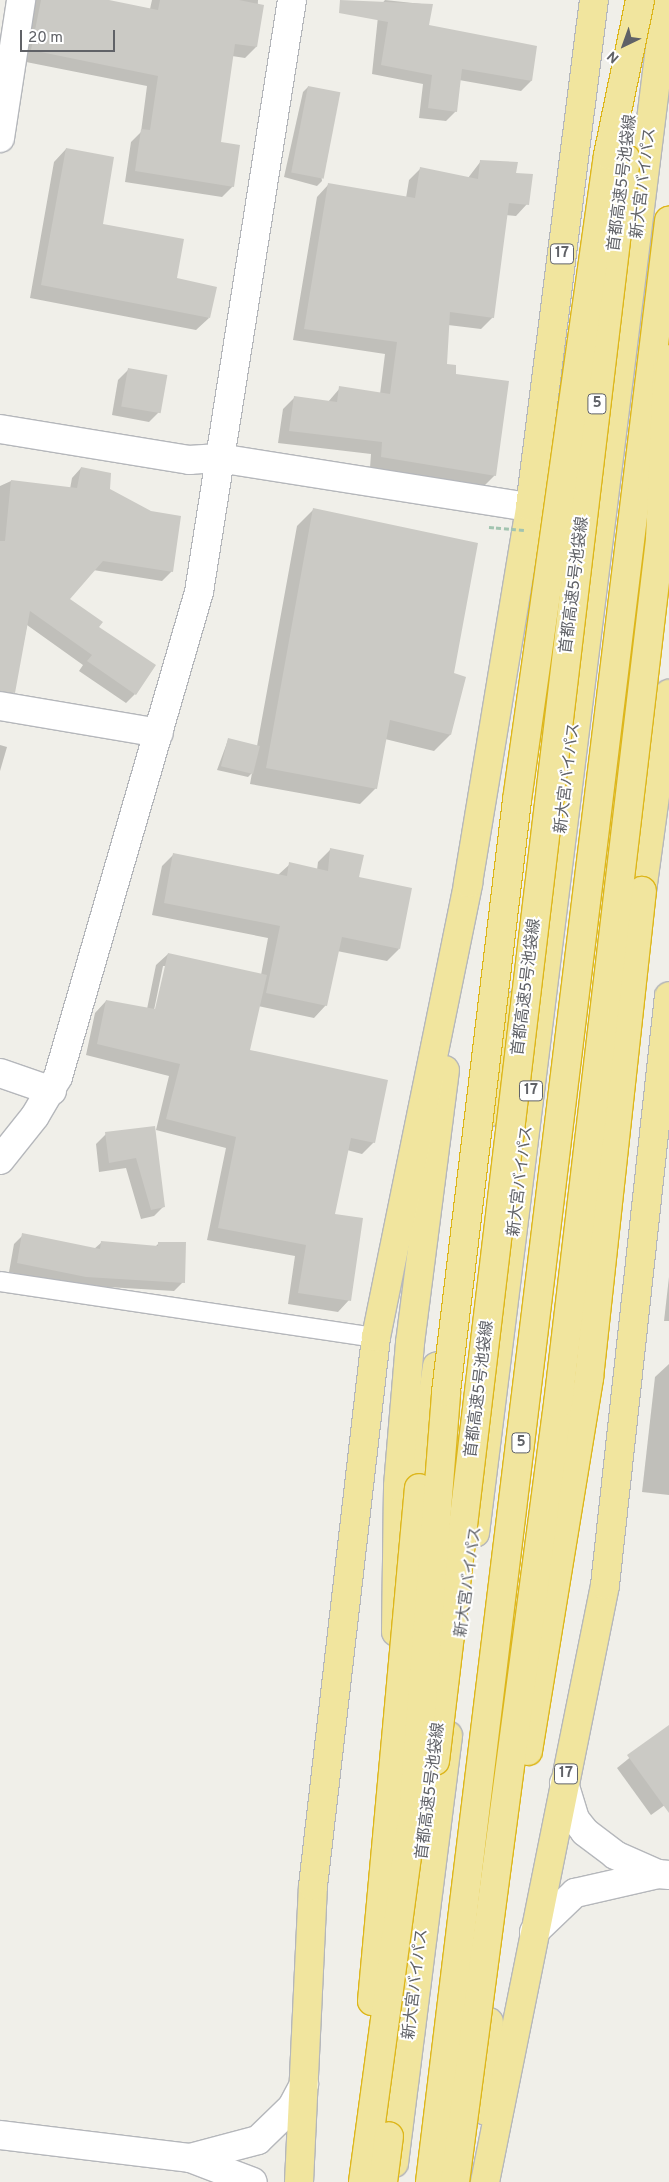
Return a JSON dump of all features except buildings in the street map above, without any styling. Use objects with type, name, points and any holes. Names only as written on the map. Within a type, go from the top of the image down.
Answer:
[{"type":"highway","name":"17","points":[[299,2182],[313,1886],[376,1337],[468,883],[530,507],[594,0]]},
{"type":"highway","points":[[363,2182],[413,1814],[446,1392],[517,800],[608,155],[640,0]]},
{"type":"highway","name":"首都高速5号池袋線","points":[[383,2182],[645,0]]},
{"type":"highway","name":"新大宮バイパス","points":[[391,2182],[430,1869],[510,1280],[560,840],[666,0]]},
{"type":"highway","name":"新大宮バイパス","points":[[420,2182],[486,1642],[522,1285],[669,103]]},
{"type":"highway","name":"5","points":[[430,2182],[669,221]]},
{"type":"highway","points":[[455,2182],[558,1404],[660,540],[669,343]]},
{"type":"highway","points":[[490,1924],[532,1730],[589,1378],[642,891],[669,694]]},
{"type":"highway","points":[[408,1487],[454,1242],[560,840]]},
{"type":"highway","points":[[358,2182],[397,1696],[408,1487],[410,1343],[468,883]]},
{"type":"highway","name":"17","points":[[486,2172],[605,1585],[669,996]]},
{"type":"highway","points":[[486,1642],[508,1871],[485,2051],[486,2172]]},
{"type":"highway","name":"17","points":[[349,2182],[392,2037],[430,1869]]},
{"type":"street","points":[[0,138],[21,0]]},
{"type":"street","points":[[0,1160],[52,1091],[199,592],[292,0]]},
{"type":"street","points":[[0,429],[189,460],[219,458],[530,507]]},
{"type":"street","points":[[0,706],[159,733]]},
{"type":"street","points":[[0,1073],[52,1091]]},
{"type":"street","points":[[564,1783],[575,1819],[585,1832],[615,1856],[663,1875]]},
{"type":"street","points":[[534,1932],[575,1893],[663,1875]]},
{"type":"street","points":[[190,2158],[258,2140],[283,2118],[304,2084]]},
{"type":"street","points":[[0,2135],[190,2158],[253,2182]]},
{"type":"lane","points":[[0,1281],[376,1337]]}]
